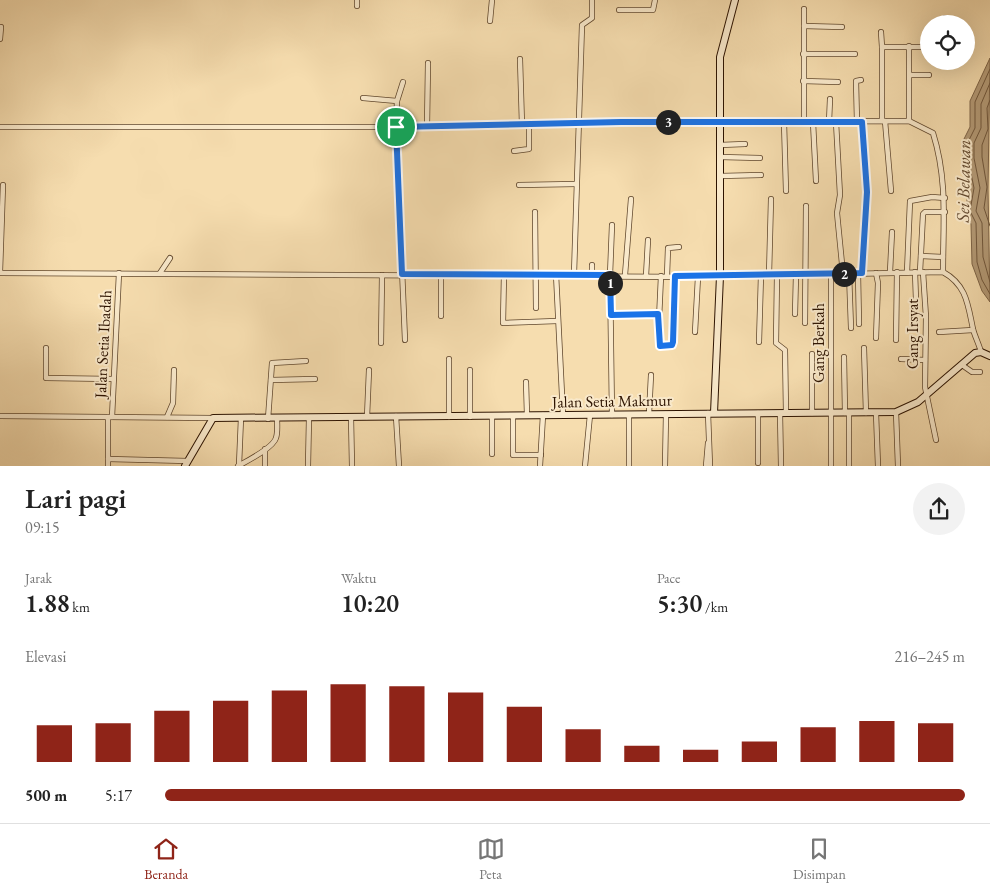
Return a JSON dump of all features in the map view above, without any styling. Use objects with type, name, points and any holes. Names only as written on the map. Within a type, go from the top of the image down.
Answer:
[{"type":"main road","points":[[711,413],[720,276],[720,57],[736,0]]},
{"type":"main road","points":[[981,352],[990,356]]},
{"type":"main road","name":"Jalan Setia Makmur","points":[[213,418],[896,412],[905,410],[926,395],[975,353],[981,352]]},
{"type":"main road","points":[[186,463],[213,418]]},
{"type":"street","points":[[357,0],[357,6]]},
{"type":"street","points":[[490,21],[492,0]]},
{"type":"street","points":[[574,274],[582,25],[592,18],[592,0]]},
{"type":"street","points":[[619,10],[654,10],[655,0]]},
{"type":"street","points":[[804,9],[802,54],[804,122]]},
{"type":"street","points":[[804,26],[842,27]]},
{"type":"street","points":[[0,39],[1,28]]},
{"type":"street","points":[[881,32],[883,121],[891,191]]},
{"type":"street","points":[[909,46],[909,121]]},
{"type":"street","points":[[882,47],[920,47]]},
{"type":"street","points":[[802,54],[855,54]]},
{"type":"street","points":[[520,59],[522,124]]},
{"type":"street","points":[[427,128],[428,64]]},
{"type":"street","points":[[910,75],[929,75]]},
{"type":"street","points":[[859,324],[860,273],[867,192],[856,81],[861,80]]},
{"type":"street","points":[[803,81],[838,82]]},
{"type":"street","points":[[403,82],[397,102],[396,127],[405,340]]},
{"type":"street","points":[[363,98],[397,102]]},
{"type":"street","points":[[829,122],[830,99]]},
{"type":"street","points":[[0,127],[427,128],[522,124],[909,121],[933,133],[945,198],[943,272]]},
{"type":"street","points":[[784,122],[786,191]]},
{"type":"street","points":[[813,122],[816,181]]},
{"type":"street","points":[[836,122],[840,195],[837,213],[843,274]]},
{"type":"street","points":[[514,151],[529,150],[529,125]]},
{"type":"street","points":[[720,145],[745,144]]},
{"type":"street","points":[[720,157],[760,158]]},
{"type":"street","points":[[720,176],[761,175]]},
{"type":"street","points":[[519,185],[576,184]]},
{"type":"street","points":[[3,186],[0,273],[720,276],[943,272],[952,279],[968,300],[973,330],[981,352]]},
{"type":"street","points":[[907,272],[910,201],[923,198],[945,198]]},
{"type":"street","points":[[625,275],[631,199]]},
{"type":"street","points":[[769,275],[771,199]]},
{"type":"street","points":[[805,323],[806,206]]},
{"type":"street","points":[[535,212],[536,308]]},
{"type":"street","points":[[916,300],[923,214],[925,212],[945,212]]},
{"type":"street","points":[[612,224],[610,275],[612,415]]},
{"type":"street","points":[[890,272],[892,232]]},
{"type":"street","points":[[646,276],[648,240]]},
{"type":"street","points":[[667,276],[668,248],[679,247]]},
{"type":"street","points":[[921,256],[943,257]]},
{"type":"street","points":[[160,273],[170,258]]},
{"type":"street","points":[[592,266],[592,275]]},
{"type":"street","points":[[876,272],[878,283],[876,338]]},
{"type":"street","points":[[896,272],[896,340]]},
{"type":"street","name":"Gang Irsyat","points":[[919,272],[926,395],[936,440]]},
{"type":"street","name":"Jalan Setia Ibadah","points":[[108,466],[118,273]]},
{"type":"street","points":[[441,316],[442,274]]},
{"type":"street","points":[[504,274],[503,323],[557,321]]},
{"type":"street","points":[[556,274],[563,415]]},
{"type":"street","points":[[795,314],[796,274]]},
{"type":"street","name":"Gang Berkah","points":[[831,274],[831,466]]},
{"type":"street","points":[[849,274],[851,328]]},
{"type":"street","points":[[381,343],[382,275]]},
{"type":"street","points":[[759,342],[761,275]]},
{"type":"street","points":[[777,275],[776,343],[785,350],[781,466]]},
{"type":"street","points":[[660,276],[658,344],[664,346],[672,345],[675,276]]},
{"type":"street","points":[[695,332],[698,276]]},
{"type":"street","points":[[611,315],[658,314]]},
{"type":"street","points":[[939,332],[973,330]]},
{"type":"street","points":[[46,348],[46,378],[113,379]]},
{"type":"street","points":[[864,348],[866,413]]},
{"type":"street","points":[[812,354],[812,413]]},
{"type":"street","points":[[844,357],[849,466]]},
{"type":"street","points":[[450,359],[450,417]]},
{"type":"street","points":[[901,359],[925,360]]},
{"type":"street","points":[[268,418],[273,362],[306,361]]},
{"type":"street","points":[[962,365],[972,372],[980,372]]},
{"type":"street","points":[[167,418],[173,403],[174,370]]},
{"type":"street","points":[[367,417],[369,370]]},
{"type":"street","points":[[470,370],[470,417]]},
{"type":"street","points":[[649,414],[651,375]]},
{"type":"street","points":[[271,380],[315,379]]},
{"type":"street","points":[[526,382],[527,415]]},
{"type":"street","points":[[896,412],[898,466]]},
{"type":"street","points":[[708,466],[711,413]]},
{"type":"street","points":[[758,413],[758,463]]},
{"type":"street","points":[[876,413],[878,466]]},
{"type":"street","points":[[665,466],[666,414]]},
{"type":"street","points":[[585,466],[590,415]]},
{"type":"street","points":[[629,415],[629,466]]},
{"type":"street","points":[[0,416],[213,418]]},
{"type":"street","points":[[396,416],[398,466]]},
{"type":"street","points":[[492,416],[492,454]]},
{"type":"street","points":[[514,416],[513,455],[541,455]]},
{"type":"street","points":[[540,466],[543,416]]},
{"type":"street","points":[[351,417],[352,466]]},
{"type":"street","points":[[239,465],[241,418]]},
{"type":"street","points":[[239,465],[265,450],[277,438],[277,418]]},
{"type":"street","points":[[308,466],[309,418]]},
{"type":"street","points":[[265,450],[265,466]]},
{"type":"street","points":[[108,459],[186,463]]},
{"type":"water","name":"Sei Belawan","points":[[990,58],[988,189],[990,302],[982,291],[972,264],[971,224],[965,212],[969,189],[963,160],[963,141],[970,127],[970,101]]},
{"type":"route","points":[[621,122],[862,122],[867,192],[866,237],[862,273],[675,276],[673,344],[669,346],[660,346],[658,341],[658,314],[611,315],[610,275],[402,274],[396,127],[427,128],[621,122]]}]
